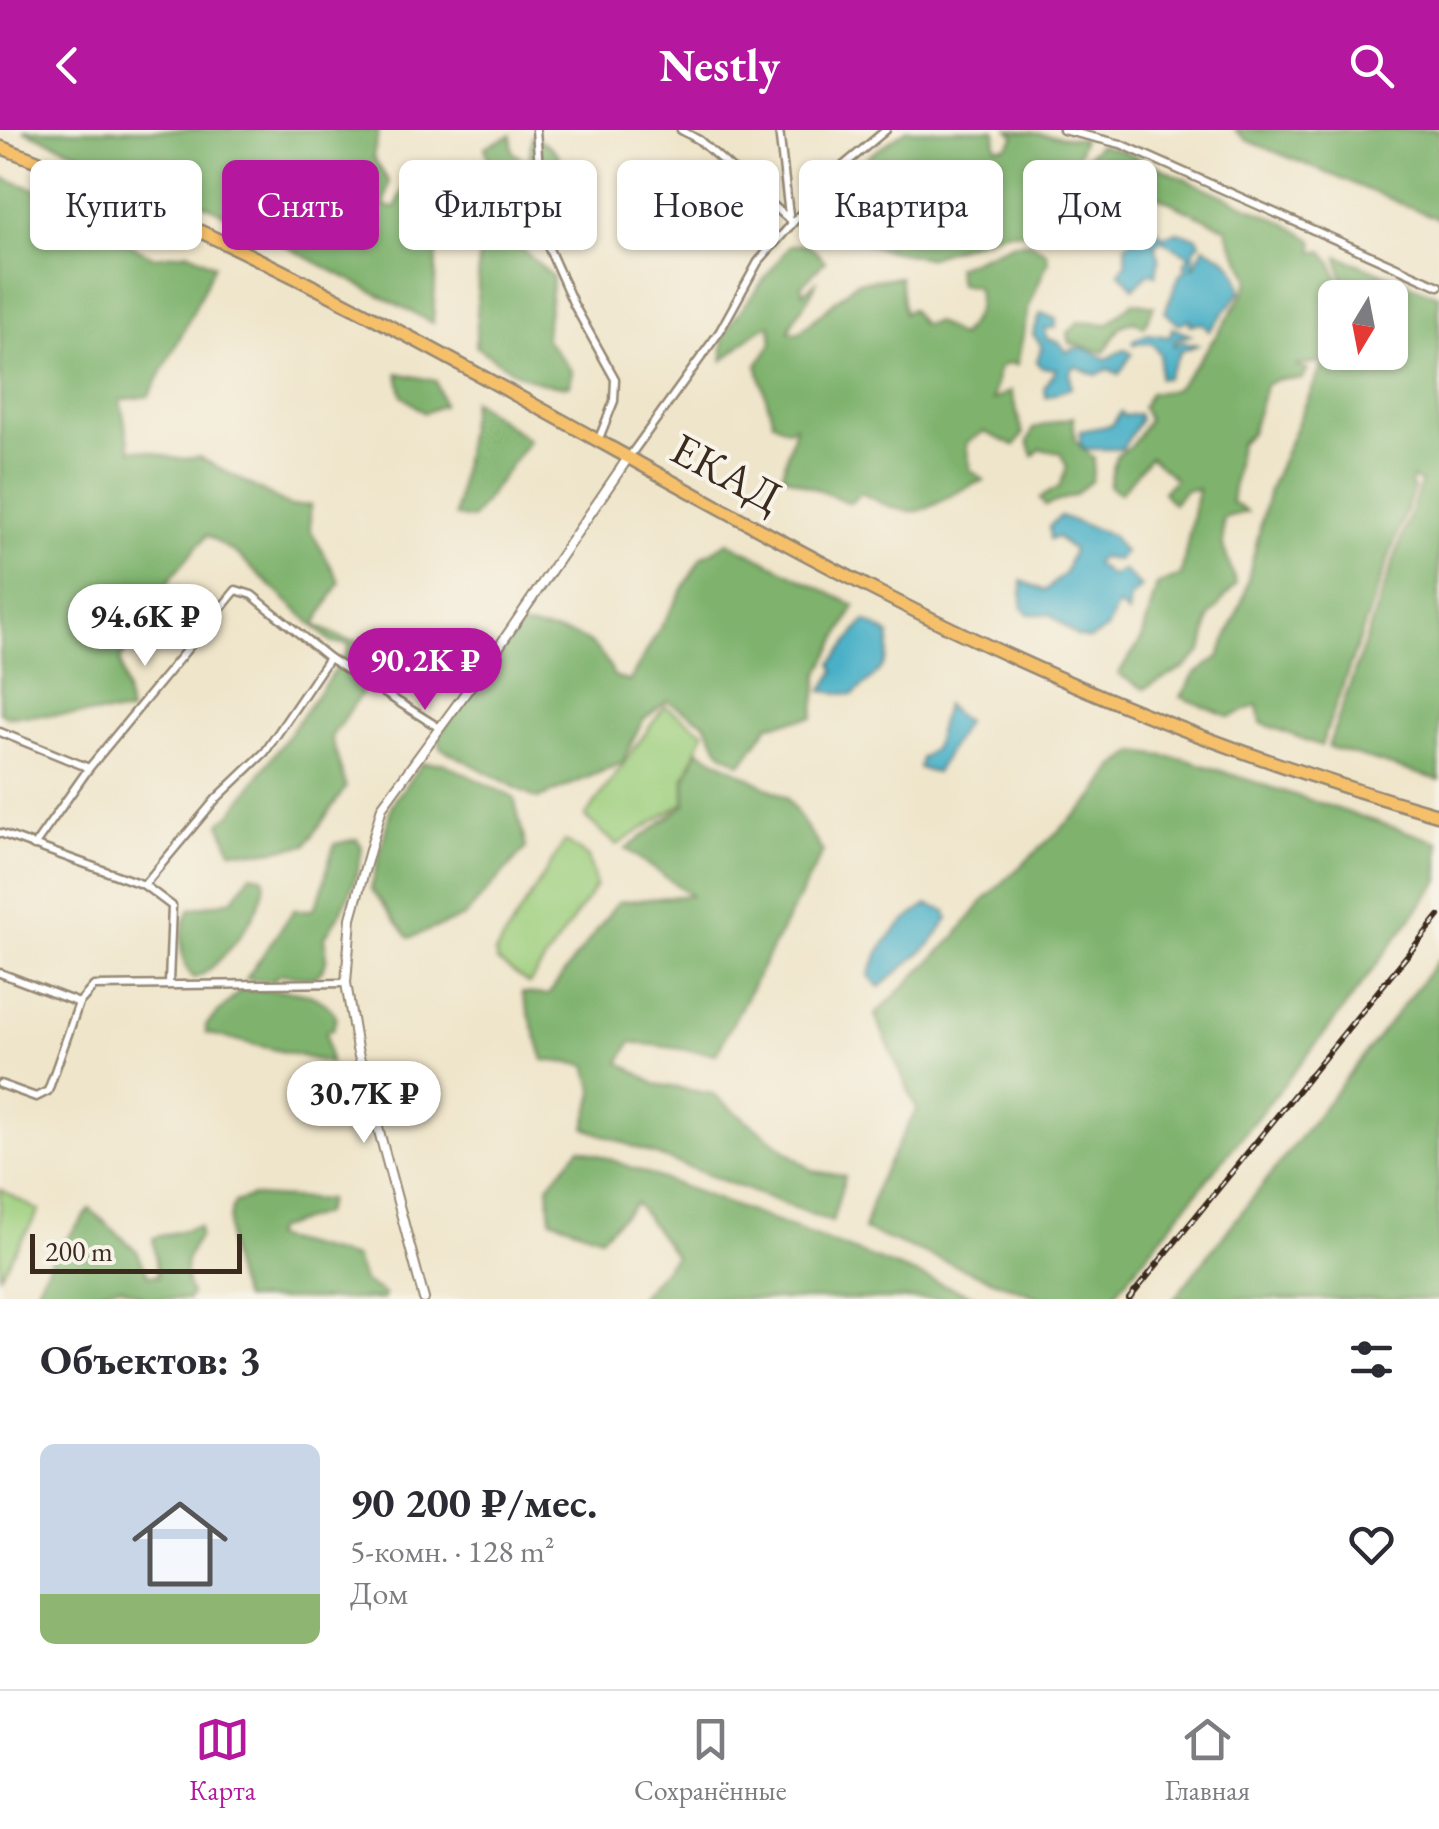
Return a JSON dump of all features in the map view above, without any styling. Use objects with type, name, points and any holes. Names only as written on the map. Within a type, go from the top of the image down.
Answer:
[{"type":"highway","name":"ЕКАД","points":[[0,147],[232,246],[879,592],[1115,701],[1260,758],[1439,815]]},
{"type":"street","points":[[536,130],[545,240],[574,305],[615,379],[612,404],[598,441]]},
{"type":"street","points":[[681,130],[700,140],[790,219]]},
{"type":"street","points":[[779,130],[790,219]]},
{"type":"street","points":[[424,1299],[358,1049],[346,983],[352,918],[382,807],[710,346],[758,262],[790,219],[886,130]]},
{"type":"street","points":[[1062,130],[1121,144],[1439,286]]},
{"type":"street","points":[[612,404],[616,415]]},
{"type":"street","points":[[34,846],[90,768],[231,593],[242,590],[252,595],[329,658],[438,727]]},
{"type":"street","points":[[144,885],[216,799],[265,752],[329,658]]},
{"type":"street","points":[[0,732],[90,768]]},
{"type":"street","points":[[0,833],[144,885],[172,906],[168,983]]},
{"type":"street","points":[[0,973],[78,1004]]},
{"type":"street","points":[[0,1084],[36,1097],[48,1091],[78,1004],[86,990],[101,984],[346,983]]},
{"type":"green space","points":[[23,130],[379,130],[375,160],[222,160],[222,213],[202,204],[202,160],[96,160]]},
{"type":"green space","points":[[906,130],[995,130],[996,147],[1007,147],[1015,136],[1009,130],[1083,139],[1076,160],[1023,160],[1023,232],[1003,232],[1003,160],[865,160]]},
{"type":"green space","points":[[1235,130],[1439,130],[1439,219],[1246,140]]},
{"type":"green space","points":[[511,135],[513,152],[525,160],[489,160],[485,147]]},
{"type":"green space","points":[[532,136],[554,150],[560,159],[529,160]]},
{"type":"green space","points":[[1099,145],[1142,160],[1082,160]]},
{"type":"green space","points":[[379,166],[389,182],[384,207],[395,208],[399,199],[399,250],[437,250],[433,323],[293,250],[379,250]]},
{"type":"green space","points":[[1157,166],[1283,222],[1313,240],[1314,252],[1323,251],[1338,280],[1318,280],[1318,362],[1295,366],[1308,370],[1302,379],[1278,379],[1266,385],[1251,433],[1240,443],[1231,502],[1247,512],[1223,518],[1223,546],[1236,584],[1210,616],[1202,651],[1185,667],[1144,689],[1118,674],[1142,639],[1157,585],[1181,575],[1198,489],[1185,490],[1173,504],[1163,492],[1175,479],[1150,457],[1120,493],[1109,486],[1116,456],[1131,447],[1148,420],[1142,407],[1150,393],[1172,390],[1180,383],[1203,355],[1247,286],[1249,278],[1226,228],[1157,196]]},
{"type":"green space","points":[[0,177],[30,187],[30,250],[141,250],[155,257],[188,252],[214,265],[149,396],[120,400],[131,450],[178,459],[199,457],[290,506],[310,505],[310,529],[340,582],[315,625],[344,639],[394,647],[331,737],[346,787],[306,845],[261,852],[231,850],[220,823],[232,813],[348,652],[348,644],[332,643],[238,555],[207,535],[171,578],[120,660],[130,713],[7,716],[0,712]]},
{"type":"green space","points":[[1023,243],[1023,250],[1047,253],[1048,261],[1028,309],[1017,365],[1008,363],[999,368],[993,400],[1011,391],[1023,434],[1015,446],[984,432],[966,443],[970,470],[984,480],[935,505],[912,511],[899,510],[861,493],[850,503],[782,475],[795,426],[787,429],[773,422],[757,365],[772,343],[770,325],[754,333],[723,361],[723,334],[790,245],[799,245],[799,250],[814,250],[825,261],[801,286],[803,293],[816,282],[789,332],[799,333],[857,282],[900,277],[904,314],[911,309],[922,325],[936,322],[960,337],[975,314],[978,295],[976,287],[959,284],[956,267]]},
{"type":"green space","points":[[479,250],[523,250],[553,277],[545,338],[572,371],[570,385],[532,380],[476,346]]},
{"type":"green space","points":[[885,250],[951,250],[927,258]]},
{"type":"green space","points":[[1338,256],[1399,280],[1343,280]]},
{"type":"green space","points":[[1408,284],[1439,296],[1439,780],[1328,747],[1421,483],[1412,478],[1410,486],[1414,488],[1321,746],[1261,723],[1258,705],[1230,717],[1181,697],[1194,675],[1219,657],[1244,596],[1269,490],[1320,370],[1408,370]]},
{"type":"green space","points":[[1133,302],[1154,306],[1144,327],[1134,321],[1121,326],[1104,352],[1070,343],[1068,333],[1078,322],[1108,324]]},
{"type":"green space","points":[[398,373],[436,381],[443,405],[424,413],[402,395]]},
{"type":"green space","points":[[472,400],[529,440],[472,519],[455,516]]},
{"type":"green space","points":[[1073,417],[1075,441],[1094,459],[1092,480],[1075,495],[1045,506],[1040,498],[1059,487],[1067,467],[1060,453],[1040,449],[1033,456],[1028,441],[1034,428]]},
{"type":"green space","points":[[728,542],[855,606],[819,674],[813,717],[769,725],[741,764],[721,752],[705,723],[667,701],[643,720],[622,763],[537,799],[441,748],[438,736],[520,626],[577,636],[597,649],[614,676],[629,682],[701,558]]},
{"type":"green space","points":[[665,706],[704,732],[684,780],[685,802],[617,845],[585,817]]},
{"type":"green space","points":[[698,750],[787,798],[823,852],[716,1054],[631,1042],[620,1062],[655,1084],[712,1094],[813,1171],[845,1176],[832,1222],[585,1128],[594,1093],[587,1065],[544,1060],[522,993],[548,995],[618,902],[691,895],[626,849],[686,804],[685,780]]},
{"type":"green space","points":[[1136,752],[1184,759],[1439,842],[1439,881],[1329,1028],[1111,1299],[1042,1299],[864,1230],[877,1184],[917,1109],[875,1015],[954,938],[983,901],[1094,798],[1115,766]]},
{"type":"green space","points":[[422,763],[443,763],[514,798],[526,848],[464,917],[409,938],[371,889],[392,804]]},
{"type":"green space","points":[[357,839],[362,847],[357,872],[344,906],[324,938],[327,955],[322,969],[314,978],[279,974],[274,981],[246,979],[294,910],[312,910],[335,844]]},
{"type":"green space","points":[[565,841],[588,857],[596,886],[529,984],[497,961],[495,953]]},
{"type":"green space","points":[[251,874],[263,876],[264,887],[252,918],[229,950],[194,978],[182,954],[190,909],[232,900]]},
{"type":"green space","points":[[1439,959],[1439,1299],[1174,1299]]},
{"type":"green space","points":[[241,990],[294,991],[327,1005],[336,1016],[333,1030],[326,1031],[330,1063],[206,1033],[206,1025]]},
{"type":"green space","points":[[580,1148],[982,1299],[638,1299],[675,1256],[636,1203],[601,1237],[551,1219],[548,1186]]},
{"type":"green space","points":[[0,1189],[39,1211],[0,1275]]},
{"type":"green space","points":[[253,1196],[328,1200],[324,1213],[276,1229],[272,1237],[355,1258],[363,1281],[384,1294],[383,1299],[243,1299],[232,1263],[229,1226],[235,1202]]},
{"type":"green space","points":[[90,1209],[137,1251],[148,1275],[158,1276],[153,1238],[199,1226],[200,1235],[186,1263],[191,1294],[188,1299],[147,1299],[120,1286],[70,1299],[32,1299],[51,1260]]},
{"type":"water","points":[[1157,229],[1162,236],[1177,232],[1197,237],[1200,243],[1194,250],[1193,269],[1204,247],[1234,269],[1241,291],[1209,331],[1203,323],[1190,325],[1190,319],[1178,324],[1165,312],[1180,274],[1187,269],[1184,265],[1189,255],[1161,240],[1157,243]]},
{"type":"water","points":[[1126,250],[1157,250],[1159,257],[1156,275],[1149,273],[1134,288],[1119,272],[1126,264]]},
{"type":"water","points":[[1041,313],[1056,319],[1056,327],[1045,329],[1046,338],[1059,342],[1067,352],[1082,348],[1106,359],[1126,349],[1132,354],[1119,374],[1108,369],[1096,375],[1075,366],[1070,372],[1071,388],[1046,397],[1044,388],[1057,369],[1041,367],[1037,361],[1042,346],[1033,334]]},
{"type":"water","points":[[1172,328],[1190,335],[1176,339],[1174,346],[1181,341],[1197,345],[1181,351],[1166,378],[1159,378],[1160,354],[1152,343],[1133,344],[1133,340],[1148,334],[1170,337]]},
{"type":"water","points":[[1121,412],[1124,416],[1138,414],[1140,420],[1122,449],[1085,449],[1080,444],[1080,431],[1112,425]]},
{"type":"water","points":[[1060,516],[1111,535],[1124,552],[1117,560],[1100,558],[1095,564],[1111,576],[1123,570],[1141,587],[1130,598],[1128,614],[1118,605],[1107,629],[1090,639],[1076,636],[1050,614],[1029,614],[1022,608],[1022,581],[1045,591],[1065,573],[1073,550],[1057,537],[1050,540],[1049,527]]},
{"type":"water","points":[[865,621],[889,634],[885,662],[853,695],[822,691],[835,671],[832,663]]},
{"type":"water","points":[[945,705],[965,722],[936,773],[919,768],[921,758],[934,748]]},
{"type":"water","points":[[927,905],[946,911],[948,919],[931,944],[880,987],[869,976],[878,954],[906,920]]},
{"type":"railway","points":[[1129,1299],[1439,916]]}]
